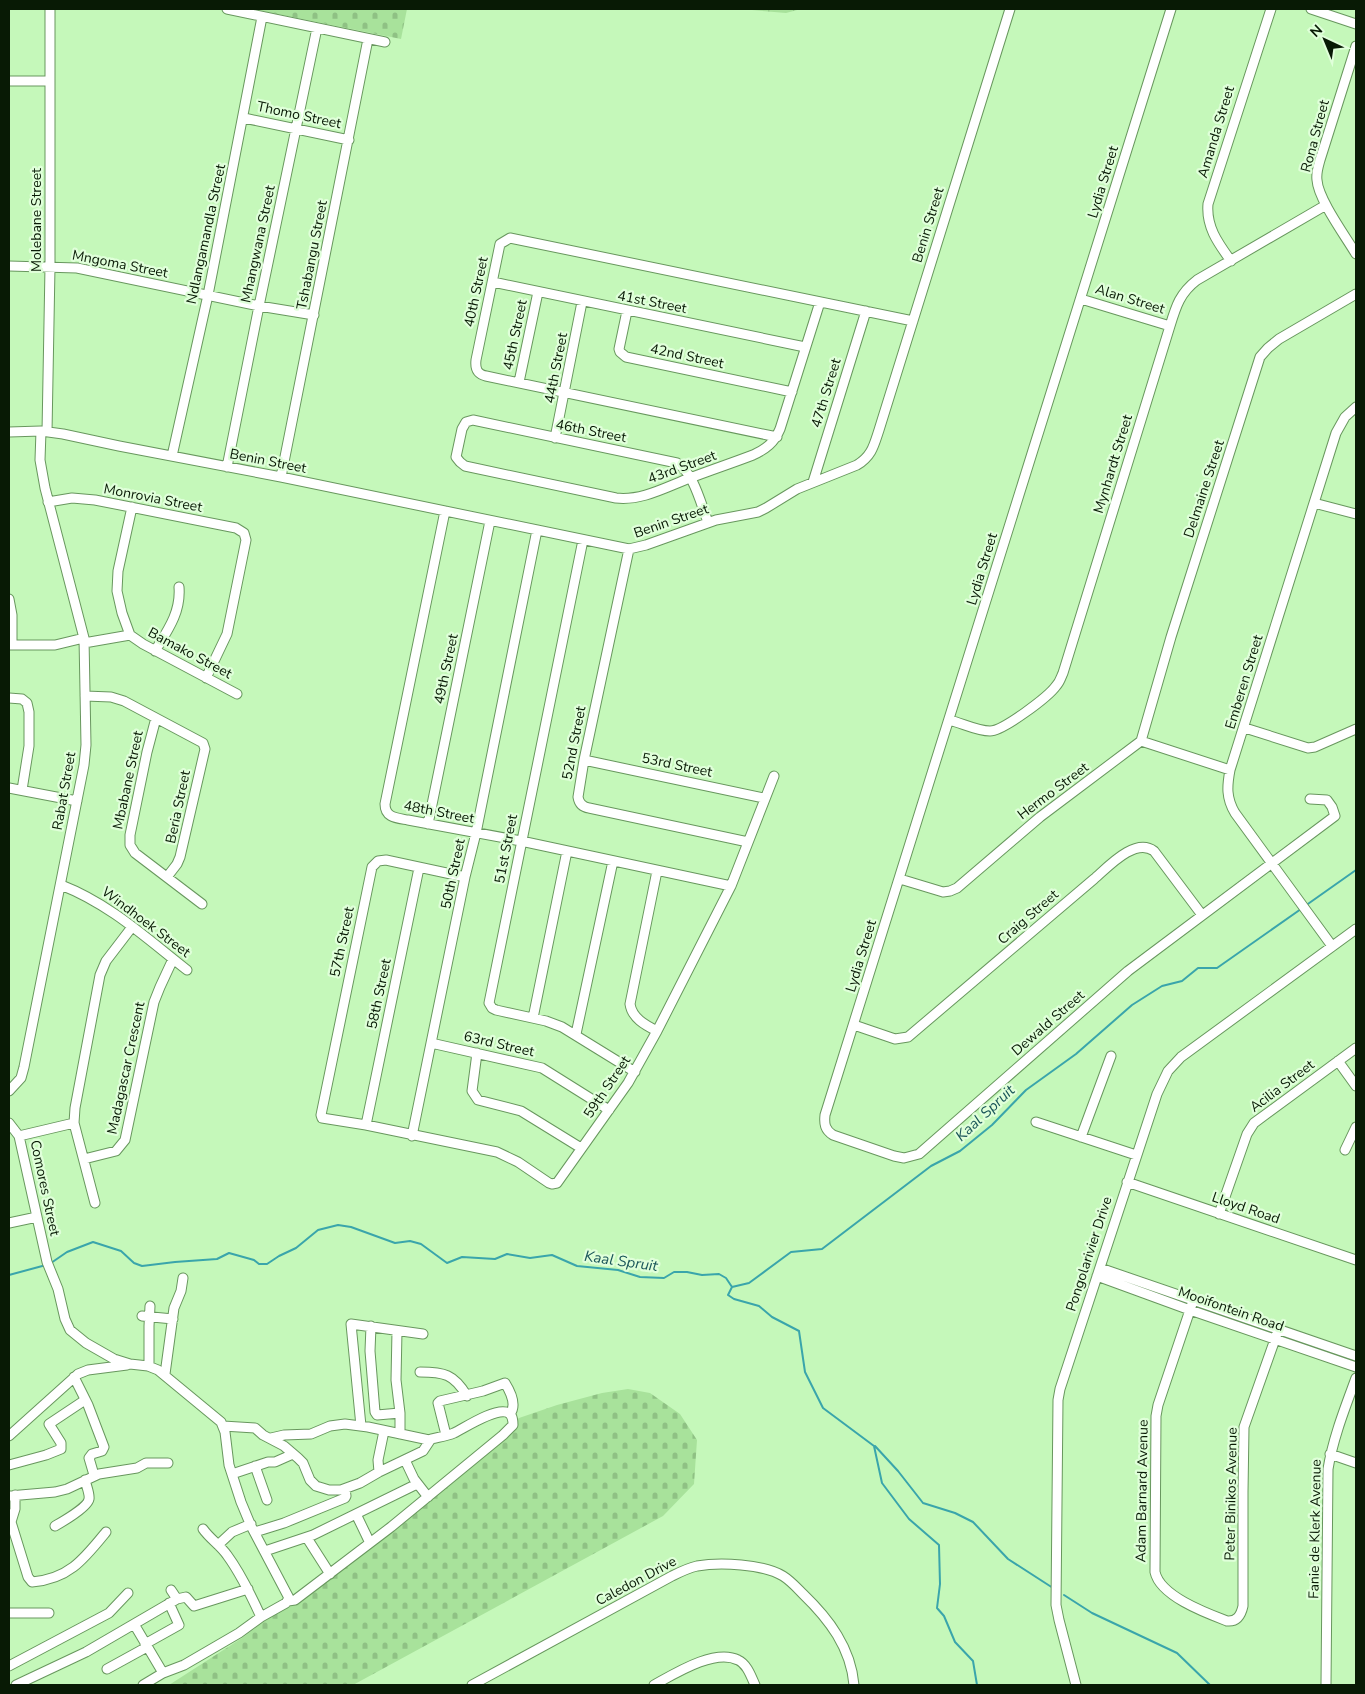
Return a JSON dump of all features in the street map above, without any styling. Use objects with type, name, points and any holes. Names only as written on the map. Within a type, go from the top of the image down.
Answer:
[{"type":"street","name":"Molebane Street","points":[[44,432],[50,267],[50,9]]},
{"type":"street","points":[[227,9],[385,42]]},
{"type":"street","name":"Benin Street","points":[[9,432],[44,432],[172,456],[629,549],[646,545],[708,522],[749,514],[766,508],[797,488],[857,465],[864,461],[871,453],[1010,9]]},
{"type":"street","name":"Lydia Street","points":[[833,1135],[825,1126],[825,1115],[1171,9]]},
{"type":"street","name":"Amanda Street","points":[[1231,261],[1210,228],[1208,204],[1271,9]]},
{"type":"street","points":[[1311,9],[1356,24]]},
{"type":"street","name":"Ndlangamandla Street","points":[[172,456],[208,295],[244,118],[262,17]]},
{"type":"street","name":"Mhangwana Street","points":[[227,467],[318,28]]},
{"type":"street","name":"Tshabangu Street","points":[[281,477],[368,39]]},
{"type":"street","name":"Rona Street","points":[[1356,46],[1317,172],[1317,183],[1326,205],[1356,254]]},
{"type":"street","points":[[9,81],[50,81]]},
{"type":"street","name":"Thomo Street","points":[[244,118],[349,140]]},
{"type":"street","name":"Mynhardt Street","points":[[949,720],[983,730],[995,730],[1009,724],[1058,685],[1176,306],[1184,291],[1197,280],[1326,205]]},
{"type":"street","name":"40th Street","points":[[777,437],[483,376],[477,371],[476,360],[500,246],[503,241],[510,238],[913,321]]},
{"type":"street","name":"Mngoma Street","points":[[9,266],[87,270],[259,306],[314,315]]},
{"type":"street","name":"41st Street","points":[[493,282],[806,347]]},
{"type":"street","name":"45th Street","points":[[519,382],[538,292]]},
{"type":"street","name":"Delmaine Street","points":[[1141,741],[1171,637],[1260,357],[1279,339],[1356,294]]},
{"type":"street","name":"Alan Street","points":[[1081,298],[1170,326]]},
{"type":"street","name":"44th Street","points":[[555,438],[582,302]]},
{"type":"street","points":[[777,437],[820,302]]},
{"type":"street","name":"42nd Street","points":[[627,310],[619,349],[626,357],[792,392]]},
{"type":"street","name":"47th Street","points":[[813,482],[866,312]]},
{"type":"street","name":"Emberen Street","points":[[1332,946],[1231,807],[1227,788],[1230,770],[1325,465],[1338,427],[1356,407]]},
{"type":"street","name":"46th Street","points":[[456,454],[462,429],[466,422],[469,421],[674,462],[681,466],[690,478],[708,522]]},
{"type":"street","name":"Rabat Street","points":[[9,1090],[21,1078],[24,1067],[86,754],[84,640],[48,502],[40,460],[44,432]]},
{"type":"street","name":"43rd Street","points":[[456,454],[458,460],[465,466],[622,499],[646,494],[762,451],[777,437]]},
{"type":"street","name":"Monrovia Street","points":[[48,502],[78,498],[95,500],[236,528],[244,533],[246,540],[227,634],[206,678]]},
{"type":"street","points":[[1314,503],[1356,514]]},
{"type":"street","name":"Bamako Street","points":[[132,507],[117,584],[122,612],[130,635],[155,651],[237,694]]},
{"type":"street","name":"48th Street","points":[[445,511],[385,808],[390,816],[476,832],[731,886]]},
{"type":"street","name":"49th Street","points":[[428,824],[490,520]]},
{"type":"street","name":"50th Street","points":[[412,1136],[537,530]]},
{"type":"street","name":"51st Street","points":[[583,540],[489,1003],[496,1010],[556,1024],[576,1034],[635,1072]]},
{"type":"street","name":"52nd Street","points":[[629,549],[584,760],[579,801],[585,807],[748,842]]},
{"type":"street","points":[[155,651],[176,614],[180,595],[179,587]]},
{"type":"street","points":[[9,599],[12,615],[10,645]]},
{"type":"street","name":"Bamako Street","points":[[10,645],[55,645],[130,635]]},
{"type":"street","points":[[85,696],[106,696],[119,699],[156,718]]},
{"type":"street","points":[[9,698],[22,699],[28,707],[29,746],[22,790]]},
{"type":"street","name":"Beria Street","points":[[156,718],[200,740],[205,749],[184,845],[177,864],[167,877]]},
{"type":"street","name":"Mbabane Street","points":[[156,718],[147,752],[129,840],[130,845],[135,853],[202,904]]},
{"type":"street","points":[[1244,728],[1311,748],[1356,729]]},
{"type":"street","points":[[1141,741],[1230,770]]},
{"type":"street","name":"Hermo Street","points":[[900,879],[943,892],[957,888],[1040,817],[1141,741]]},
{"type":"street","name":"53rd Street","points":[[584,760],[764,798]]},
{"type":"street","name":"59th Street","points":[[322,1118],[488,1150],[505,1155],[552,1184],[557,1183],[635,1072],[657,1031],[731,886],[774,776]]},
{"type":"street","points":[[9,788],[77,800]]},
{"type":"street","name":"Dewald Street","points":[[833,1135],[904,1158],[919,1154],[1128,972],[1335,816],[1332,807],[1326,800],[1310,799]]},
{"type":"street","name":"Craig Street","points":[[854,1025],[895,1040],[908,1037],[1099,874],[1123,855],[1138,847],[1146,847],[1154,851],[1202,915]]},
{"type":"street","points":[[533,1018],[567,851]]},
{"type":"street","name":"57th Street","points":[[322,1118],[320,1114],[372,867],[378,861],[386,860],[465,877]]},
{"type":"street","points":[[576,1034],[613,861]]},
{"type":"street","name":"58th Street","points":[[366,1125],[419,868]]},
{"type":"street","points":[[657,1031],[636,1017],[630,1004],[658,871]]},
{"type":"street","name":"Windhoek Street","points":[[61,885],[91,898],[187,970]]},
{"type":"street","points":[[94,1203],[74,1122],[76,1100],[100,975],[106,961],[132,927]]},
{"type":"street","name":"Pongolarivier Drive","points":[[1076,1685],[1058,1620],[1056,1605],[1058,1400],[1081,1320],[1099,1272],[1160,1086],[1173,1065],[1193,1048],[1356,929]]},
{"type":"street","name":"Madagascar Crescent","points":[[84,1158],[116,1151],[123,1145],[154,1002],[173,959]]},
{"type":"street","name":"63rd Street","points":[[431,1043],[542,1068],[609,1110]]},
{"type":"street","name":"Acilia Street","points":[[1219,1214],[1250,1128],[1356,1048]]},
{"type":"street","points":[[477,1053],[472,1091],[478,1100],[521,1110],[581,1148]]},
{"type":"street","points":[[1081,1137],[1110,1056]]},
{"type":"street","points":[[1338,1061],[1356,1086]]},
{"type":"street","points":[[20,1136],[74,1122]]},
{"type":"street","points":[[1036,1122],[1136,1155]]},
{"type":"street","name":"Comores Street","points":[[9,1123],[20,1136],[47,1262],[70,1330],[86,1343],[103,1353],[130,1364]]},
{"type":"street","points":[[1345,1150],[1356,1127]]},
{"type":"street","name":"Lloyd Road","points":[[1127,1182],[1356,1260]]},
{"type":"street","points":[[9,1223],[37,1217]]},
{"type":"street","name":"Mooifontein Road","points":[[1099,1272],[1191,1305],[1275,1339],[1356,1367]]},
{"type":"street","points":[[165,1374],[173,1319],[183,1278]]},
{"type":"street","name":"Mooifontein Road","points":[[1191,1305],[1279,1328],[1356,1356]]},
{"type":"street","name":"Adam Barnard Avenue","points":[[1191,1305],[1156,1416],[1155,1572],[1159,1581],[1169,1591],[1195,1607]]},
{"type":"street","points":[[149,1366],[145,1317],[150,1306]]},
{"type":"street","points":[[145,1317],[173,1319]]},
{"type":"street","points":[[361,1426],[351,1324],[423,1334]]},
{"type":"street","points":[[371,1326],[370,1351],[375,1412],[377,1415],[400,1413]]},
{"type":"street","name":"Peter Binikos Avenue","points":[[1195,1607],[1227,1621],[1238,1618],[1242,1612],[1244,1428],[1279,1328]]},
{"type":"street","points":[[397,1331],[396,1380],[400,1413],[400,1434]]},
{"type":"street","points":[[9,1436],[74,1377],[88,1370],[130,1364],[149,1366],[165,1374],[213,1414],[224,1426],[232,1474],[253,1528],[288,1596],[288,1601]]},
{"type":"street","points":[[420,1372],[441,1373],[452,1377],[467,1396]]},
{"type":"street","points":[[74,1377],[104,1447],[102,1451],[90,1457],[94,1475]]},
{"type":"street","name":"Fanie de Klerk Avenue","points":[[1326,1685],[1328,1469],[1330,1454],[1356,1378]]},
{"type":"street","points":[[446,1436],[438,1402],[483,1392],[505,1383],[513,1404],[510,1414]]},
{"type":"street","points":[[9,1465],[46,1455],[60,1449],[61,1443],[49,1424],[85,1400]]},
{"type":"street","points":[[142,1685],[163,1673],[184,1665],[239,1633],[288,1601],[295,1600],[428,1497],[513,1426],[513,1420],[510,1414],[504,1412],[491,1415],[446,1436],[429,1440],[345,1424],[336,1424],[311,1434],[284,1435],[271,1438]]},
{"type":"street","points":[[224,1426],[253,1428],[271,1438],[303,1463],[308,1477],[316,1486],[329,1490],[345,1489],[360,1483],[425,1450],[429,1440]]},
{"type":"street","points":[[379,1472],[378,1460],[384,1431]]},
{"type":"street","points":[[232,1474],[268,1462],[275,1462],[293,1454]]},
{"type":"street","points":[[1330,1454],[1356,1462]]},
{"type":"street","points":[[404,1460],[417,1484],[428,1497]]},
{"type":"street","points":[[106,1532],[83,1560],[71,1569],[54,1577],[32,1582],[28,1577],[10,1523],[15,1509],[12,1496],[55,1492],[67,1489],[94,1475],[105,1472],[137,1468],[146,1463],[168,1463]]},
{"type":"street","points":[[255,1466],[267,1500]]},
{"type":"street","points":[[55,1526],[70,1517],[88,1502],[90,1498],[85,1480]]},
{"type":"street","points":[[265,1552],[307,1538],[417,1484]]},
{"type":"street","points":[[218,1545],[232,1532],[292,1520],[345,1498],[345,1489]]},
{"type":"street","points":[[356,1514],[370,1543]]},
{"type":"street","points":[[202,1529],[232,1563],[248,1588],[261,1617]]},
{"type":"street","points":[[307,1538],[330,1574]]},
{"type":"street","name":"Caledon Drive","points":[[472,1685],[672,1576],[686,1569],[710,1565],[755,1567],[770,1570],[784,1576],[822,1613],[832,1626],[849,1660],[854,1685]]},
{"type":"street","points":[[16,1685],[86,1652],[178,1599],[186,1597],[194,1606],[248,1588]]},
{"type":"street","points":[[171,1590],[178,1599]]},
{"type":"street","points":[[9,1666],[109,1613],[128,1593]]},
{"type":"street","points":[[107,1669],[179,1626],[169,1603]]},
{"type":"street","points":[[9,1613],[49,1614]]},
{"type":"street","points":[[134,1624],[163,1673]]},
{"type":"street","points":[[654,1685],[703,1660],[727,1658],[743,1663],[755,1685]]},
{"type":"street","points":[[9,1679],[12,1685]]},
{"type":"green space","points":[[253,9],[407,9],[401,39]]},
{"type":"green space","points":[[740,9],[801,9],[786,13]]},
{"type":"green space","points":[[628,1389],[650,1393],[680,1414],[697,1440],[694,1484],[663,1516],[353,1685],[169,1685],[242,1638],[349,1557],[519,1418],[602,1393]]},
{"type":"waterway","name":"Kaal Spruit","points":[[1305,906],[1356,870]]},
{"type":"waterway","name":"Kaal Spruit","points":[[732,1287],[749,1283],[791,1252],[822,1249],[931,1166],[960,1151],[992,1125],[1026,1090],[1076,1054],[1132,1005],[1162,986],[1182,981],[1198,968],[1217,968],[1301,909]]},
{"type":"waterway","name":"Kaal Spruit","points":[[51,1263],[67,1252],[93,1242],[121,1251],[134,1263],[142,1266],[217,1259],[229,1253],[254,1260],[259,1264],[267,1264],[296,1248],[318,1230],[338,1225],[351,1227],[395,1243],[410,1241],[421,1244],[447,1263],[462,1257],[495,1259],[507,1254],[530,1258],[552,1255],[577,1266],[618,1270],[640,1277],[664,1278],[674,1272],[702,1275],[719,1274],[726,1278],[732,1287]]},
{"type":"waterway","name":"Kaal Spruit","points":[[9,1275],[46,1265]]},
{"type":"waterway","points":[[732,1287],[728,1295],[734,1299],[759,1306],[772,1317],[799,1331],[805,1372],[823,1408],[874,1446],[882,1483],[909,1519],[939,1545],[940,1584],[937,1608],[944,1616],[955,1642],[973,1661],[977,1685]]},
{"type":"waterway","points":[[875,1446],[923,1503],[955,1513],[973,1522],[1008,1559],[1053,1588]]},
{"type":"waterway","points":[[1064,1595],[1092,1613],[1177,1653],[1210,1685]]}]
